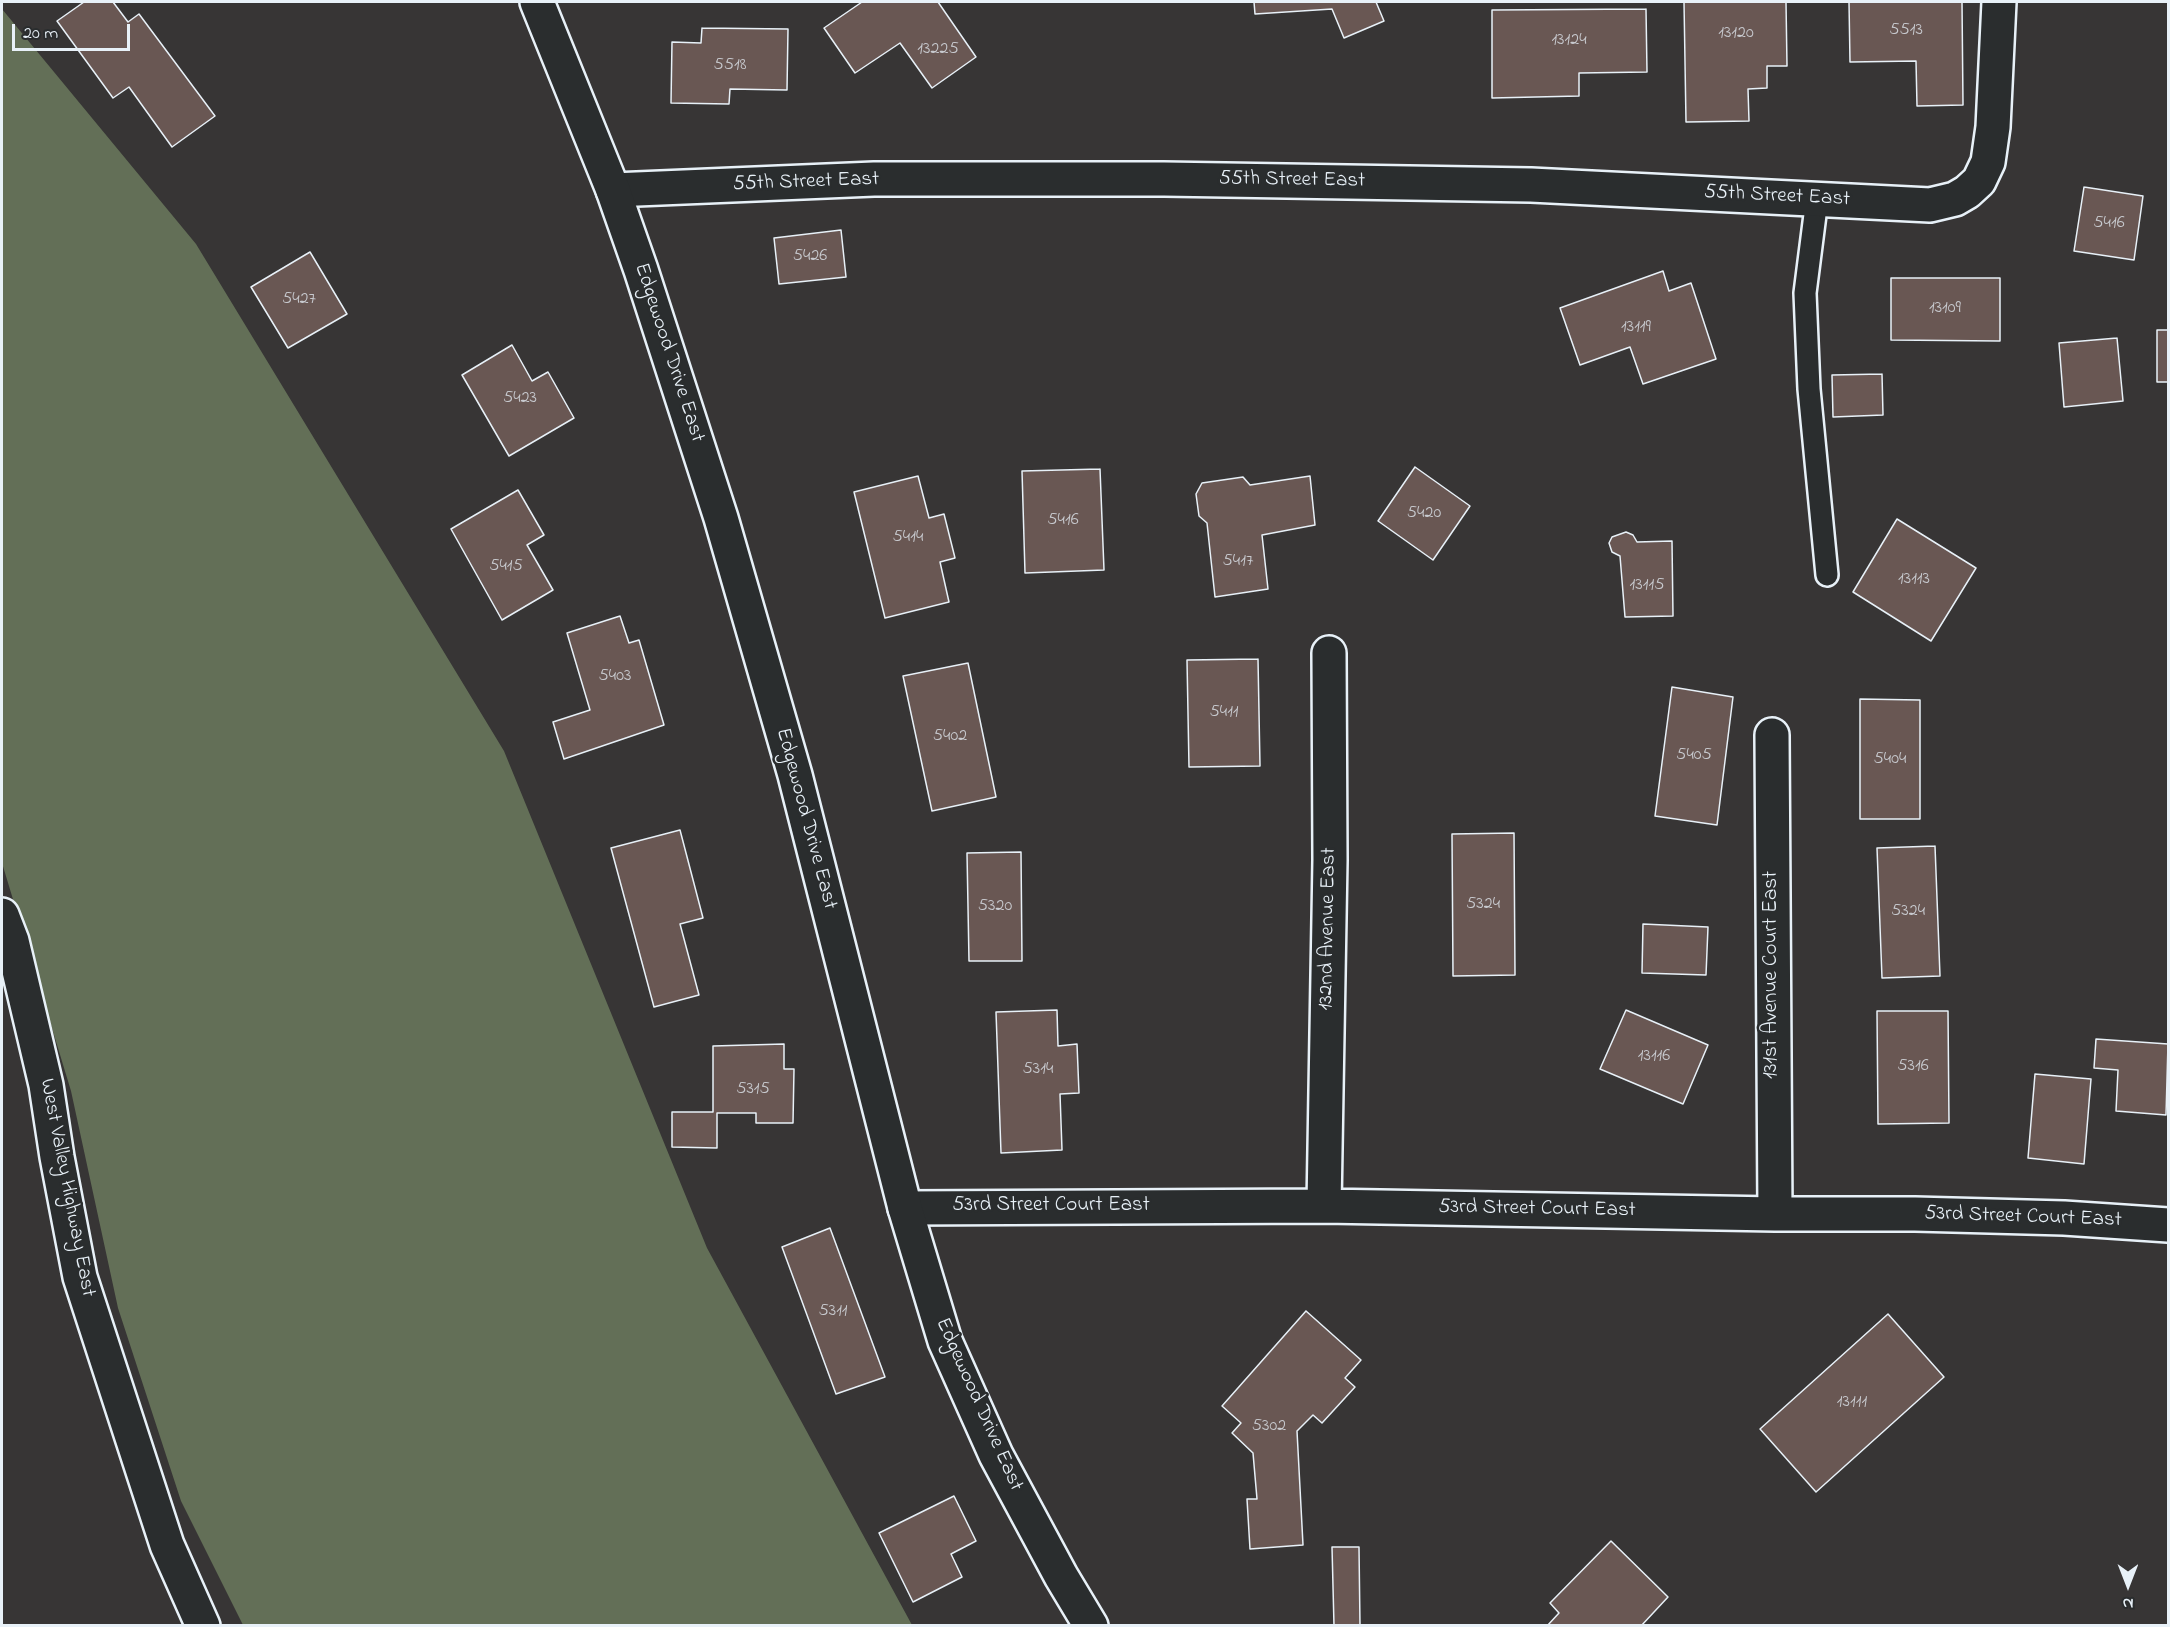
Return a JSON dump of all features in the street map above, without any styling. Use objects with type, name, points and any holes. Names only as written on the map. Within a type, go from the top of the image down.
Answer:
[{"type":"street","name":"Edgewood Drive East","points":[[537,2],[613,190],[722,518],[792,764],[905,1208],[945,1341],[996,1455],[1061,1576],[1091,1626]]},
{"type":"street","name":"55th Street East","points":[[613,190],[874,179],[1164,179],[1531,184],[1930,205],[1955,199],[1967,192],[1979,181],[1988,162],[1993,127],[1999,2]]},
{"type":"street","name":"132nd Avenue East","points":[[1324,1206],[1330,860],[1329,653]]},
{"type":"street","name":"131st Avenue Court East","points":[[1772,735],[1775,1214]]},
{"type":"street","name":"West Valley Highway East","points":[[2,915],[12,941],[46,1084],[57,1157],[80,1277],[167,1545],[203,1626]]},
{"type":"street","name":"53rd Street Court East","points":[[905,1208],[1324,1206],[1775,1214],[1938,1214],[2064,1218],[2169,1225]]},
{"type":"lane","points":[[1817,199],[1805,293],[1809,389],[1827,575]]},
{"type":"green space","points":[[2,9],[196,244],[504,751],[707,1248],[912,1625],[243,1625],[181,1501],[118,1308],[71,1091],[2,863]]},
{"type":"building","points":[[84,2],[113,2],[128,22],[139,14],[215,116],[172,147],[129,87],[113,98],[57,21]]},
{"type":"building","points":[[862,2],[938,2],[976,57],[932,88],[900,43],[855,73],[824,28]]},
{"type":"building","points":[[1254,2],[1376,2],[1384,21],[1344,38],[1332,9],[1255,14]]},
{"type":"building","points":[[1684,2],[1786,2],[1787,66],[1767,66],[1767,88],[1748,89],[1749,121],[1686,122]]},
{"type":"building","points":[[1849,2],[1962,2],[1963,105],[1917,106],[1916,61],[1850,62]]},
{"type":"building","points":[[1646,9],[1647,72],[1579,73],[1579,96],[1492,98],[1492,10]]},
{"type":"building","points":[[702,28],[788,29],[787,90],[730,89],[729,104],[671,103],[672,42],[701,43]]},
{"type":"building","points":[[2084,187],[2143,196],[2134,260],[2074,251]]},
{"type":"building","points":[[841,230],[846,277],[779,284],[774,238]]},
{"type":"building","points":[[310,252],[347,314],[288,348],[251,287]]},
{"type":"building","points":[[1663,271],[1669,291],[1691,283],[1716,359],[1643,384],[1630,347],[1580,365],[1560,308]]},
{"type":"building","points":[[1891,278],[2000,278],[2000,341],[1891,340]]},
{"type":"building","points":[[2157,330],[2168,330],[2168,382],[2157,382]]},
{"type":"building","points":[[2117,338],[2123,401],[2064,407],[2059,343]]},
{"type":"building","points":[[512,345],[532,381],[548,372],[574,418],[509,456],[462,375]]},
{"type":"building","points":[[1882,374],[1883,415],[1833,417],[1832,375]]},
{"type":"building","points":[[1415,467],[1470,506],[1433,560],[1378,521]]},
{"type":"building","points":[[1100,469],[1104,570],[1025,573],[1022,471]]},
{"type":"building","points":[[918,476],[929,518],[944,514],[955,558],[940,562],[949,602],[885,618],[854,492]]},
{"type":"building","points":[[1310,476],[1315,525],[1262,535],[1268,589],[1215,597],[1207,523],[1199,516],[1196,494],[1202,483],[1243,477],[1250,485]]},
{"type":"building","points":[[518,490],[544,535],[527,545],[553,590],[502,620],[451,529]]},
{"type":"building","points":[[1897,519],[1976,568],[1931,641],[1853,592]]},
{"type":"building","points":[[1626,532],[1633,535],[1637,542],[1672,541],[1673,616],[1625,617],[1620,556],[1612,552],[1609,543],[1612,537]]},
{"type":"building","points":[[620,616],[629,643],[639,640],[664,725],[564,759],[553,722],[590,710],[567,633]]},
{"type":"building","points":[[1258,659],[1260,766],[1189,767],[1187,660]]},
{"type":"building","points":[[968,663],[996,797],[932,811],[903,676]]},
{"type":"building","points":[[1672,687],[1733,697],[1717,825],[1655,816]]},
{"type":"building","points":[[1860,699],[1920,700],[1920,819],[1860,819]]},
{"type":"building","points":[[680,830],[703,918],[680,924],[699,995],[654,1007],[611,848]]},
{"type":"building","points":[[1514,833],[1515,975],[1453,976],[1452,834]]},
{"type":"building","points":[[1935,846],[1940,976],[1882,978],[1877,848]]},
{"type":"building","points":[[1021,852],[1022,961],[969,961],[967,853]]},
{"type":"building","points":[[1643,924],[1708,927],[1706,975],[1642,973]]},
{"type":"building","points":[[1057,1010],[1058,1046],[1077,1044],[1079,1093],[1060,1094],[1062,1150],[1001,1153],[996,1012]]},
{"type":"building","points":[[1626,1010],[1708,1045],[1683,1104],[1600,1069]]},
{"type":"building","points":[[1877,1011],[1948,1011],[1949,1123],[1878,1124]]},
{"type":"building","points":[[2096,1039],[2168,1044],[2166,1115],[2116,1111],[2118,1070],[2094,1068]]},
{"type":"building","points":[[784,1044],[784,1069],[794,1069],[793,1123],[756,1123],[756,1113],[717,1113],[717,1148],[672,1147],[672,1112],[713,1112],[713,1046]]},
{"type":"building","points":[[2035,1074],[2091,1079],[2084,1164],[2028,1158]]},
{"type":"building","points":[[830,1228],[885,1377],[836,1394],[782,1247]]},
{"type":"building","points":[[1306,1311],[1361,1360],[1345,1378],[1355,1387],[1322,1423],[1313,1415],[1297,1431],[1303,1545],[1250,1549],[1247,1499],[1257,1499],[1253,1453],[1232,1433],[1241,1423],[1222,1406]]},
{"type":"building","points":[[1888,1314],[1944,1377],[1816,1492],[1760,1429]]},
{"type":"building","points":[[954,1496],[976,1541],[951,1554],[962,1577],[913,1602],[879,1533]]},
{"type":"building","points":[[1611,1541],[1668,1597],[1641,1626],[1547,1626],[1559,1613],[1550,1603]]},
{"type":"building","points":[[1332,1547],[1359,1547],[1360,1626],[1334,1626]]}]
